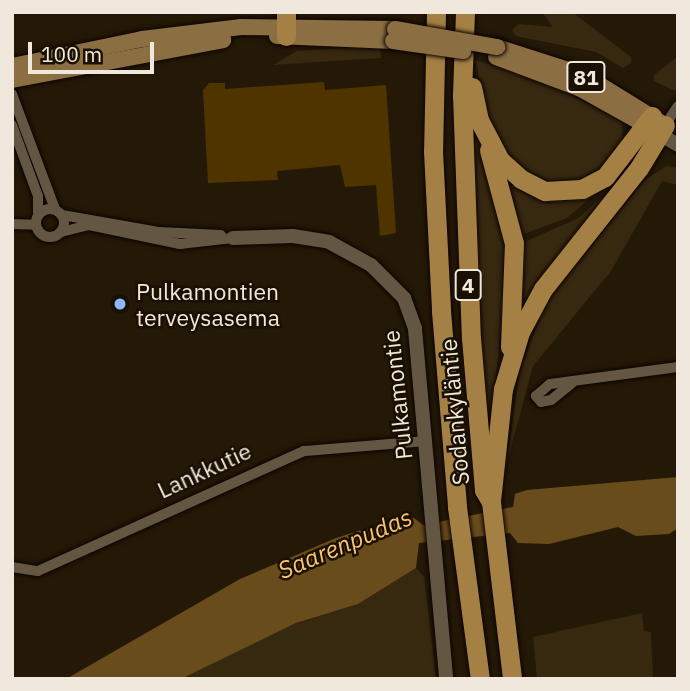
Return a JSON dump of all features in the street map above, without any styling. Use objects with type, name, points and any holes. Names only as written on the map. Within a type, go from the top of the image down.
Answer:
[{"type":"highway","name":"Sodankyläntie","points":[[466,12],[464,66],[471,338],[484,490],[491,502],[512,679]]},
{"type":"highway","name":"Sodankyläntie","points":[[434,14],[435,206],[457,507],[480,679]]},
{"type":"highway","points":[[464,66],[486,137],[513,243],[510,355],[491,502]]},
{"type":"highway","points":[[486,137],[520,179],[545,191],[568,192],[593,184],[664,130]]},
{"type":"highway","points":[[510,355],[543,289],[664,130]]},
{"type":"main road","name":"81","points":[[12,80],[90,61],[280,24]]},
{"type":"main road","name":"81","points":[[12,66],[142,39],[280,24],[394,35],[497,52],[584,75],[664,130]]},
{"type":"street","points":[[12,94],[58,212],[61,232],[47,237],[37,220],[38,196],[12,125]]},
{"type":"street","points":[[664,130],[678,106]]},
{"type":"street","points":[[12,224],[37,220],[58,212]]},
{"type":"street","name":"Pulkamontie","points":[[58,212],[233,238]]},
{"type":"street","name":"Pulkamontie","points":[[61,232],[89,225],[180,244],[233,238],[319,239],[351,253],[395,287],[415,329],[446,679]]},
{"type":"street","points":[[572,383],[678,367]]},
{"type":"street","name":"Lankkutie","points":[[12,567],[38,571],[304,452],[425,441]]},
{"type":"shaded area","points":[[542,12],[572,12],[631,57],[631,63],[623,68],[596,52],[516,36],[512,30],[519,24],[553,27]]},
{"type":"shaded area","points":[[380,46],[381,58],[273,65],[297,51]]},
{"type":"shaded area","points":[[678,56],[678,90],[654,81],[654,75]]},
{"type":"shaded area","points":[[475,60],[536,78],[621,120],[624,147],[583,184],[536,182],[495,145]]},
{"type":"shaded area","points":[[468,126],[475,127],[482,145],[508,260],[486,472]]},
{"type":"shaded area","points":[[666,166],[678,168],[678,185],[662,181],[611,271],[533,366],[507,462],[520,371],[546,302],[644,181]]},
{"type":"shaded area","points":[[621,172],[567,218],[518,236],[506,175],[533,192]]},
{"type":"shaded area","points":[[605,195],[513,337],[522,243],[577,219]]},
{"type":"shaded area","points":[[416,568],[424,577],[436,679],[181,679],[296,623],[358,604]]},
{"type":"shaded area","points":[[642,613],[644,631],[651,632],[653,679],[537,679],[533,637]]},
{"type":"water","name":"Saarenpudas","points":[[678,477],[678,528],[669,534],[636,536],[618,527],[549,544],[518,543],[510,533],[419,543],[416,568],[358,604],[296,623],[181,679],[66,679],[240,579],[336,538],[390,521],[414,518],[423,525],[513,507],[515,494],[527,490]]},
{"type":"building","points":[[324,82],[325,90],[386,85],[396,233],[380,236],[376,185],[345,187],[340,165],[277,171],[278,180],[208,183],[203,90],[209,83],[225,83],[225,89]]},
{"type":"place","name":"Pulkamontien terveysasema","points":[[120,304]]}]
